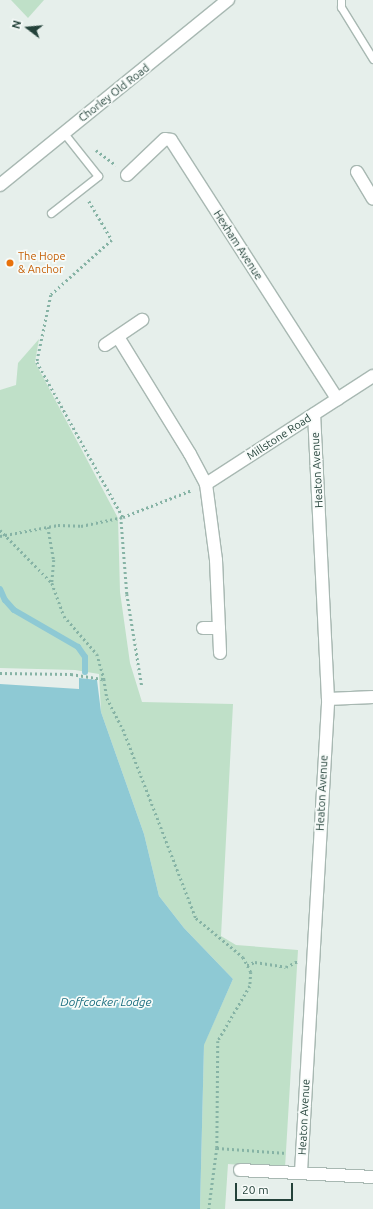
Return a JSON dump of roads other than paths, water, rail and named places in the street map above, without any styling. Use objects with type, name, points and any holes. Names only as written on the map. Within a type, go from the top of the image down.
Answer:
[{"type":"street","name":"Chorley Old Road","points":[[0,185],[63,132],[119,91],[228,0]]},
{"type":"street","name":"Hexham Avenue","points":[[129,173],[165,139],[171,140],[337,399]]},
{"type":"street","points":[[357,172],[373,199]]},
{"type":"street","points":[[105,345],[142,320]]},
{"type":"street","points":[[118,337],[190,454],[206,484],[216,560],[220,653]]},
{"type":"street","name":"Millstone Road","points":[[206,484],[373,376]]},
{"type":"street","name":"Heaton Avenue","points":[[301,1172],[328,699],[314,414]]},
{"type":"street","points":[[203,628],[219,628]]},
{"type":"street","points":[[328,699],[373,697]]},
{"type":"street","points":[[240,1170],[301,1172],[373,1177]]},
{"type":"lane","points":[[341,0],[341,7],[373,59]]},
{"type":"lane","points":[[51,213],[98,176],[63,132]]},
{"type":"water","name":"Doffcocker Lodge","points":[[79,678],[97,680],[101,712],[144,834],[159,896],[184,928],[233,979],[204,1045],[200,1209],[0,1209],[0,684],[79,689]]},
{"type":"waterway","points":[[0,589],[5,600],[14,610],[78,647],[85,657],[85,672]]},
{"type":"place","name":"The Hope & Anchor","points":[[10,263]]}]
